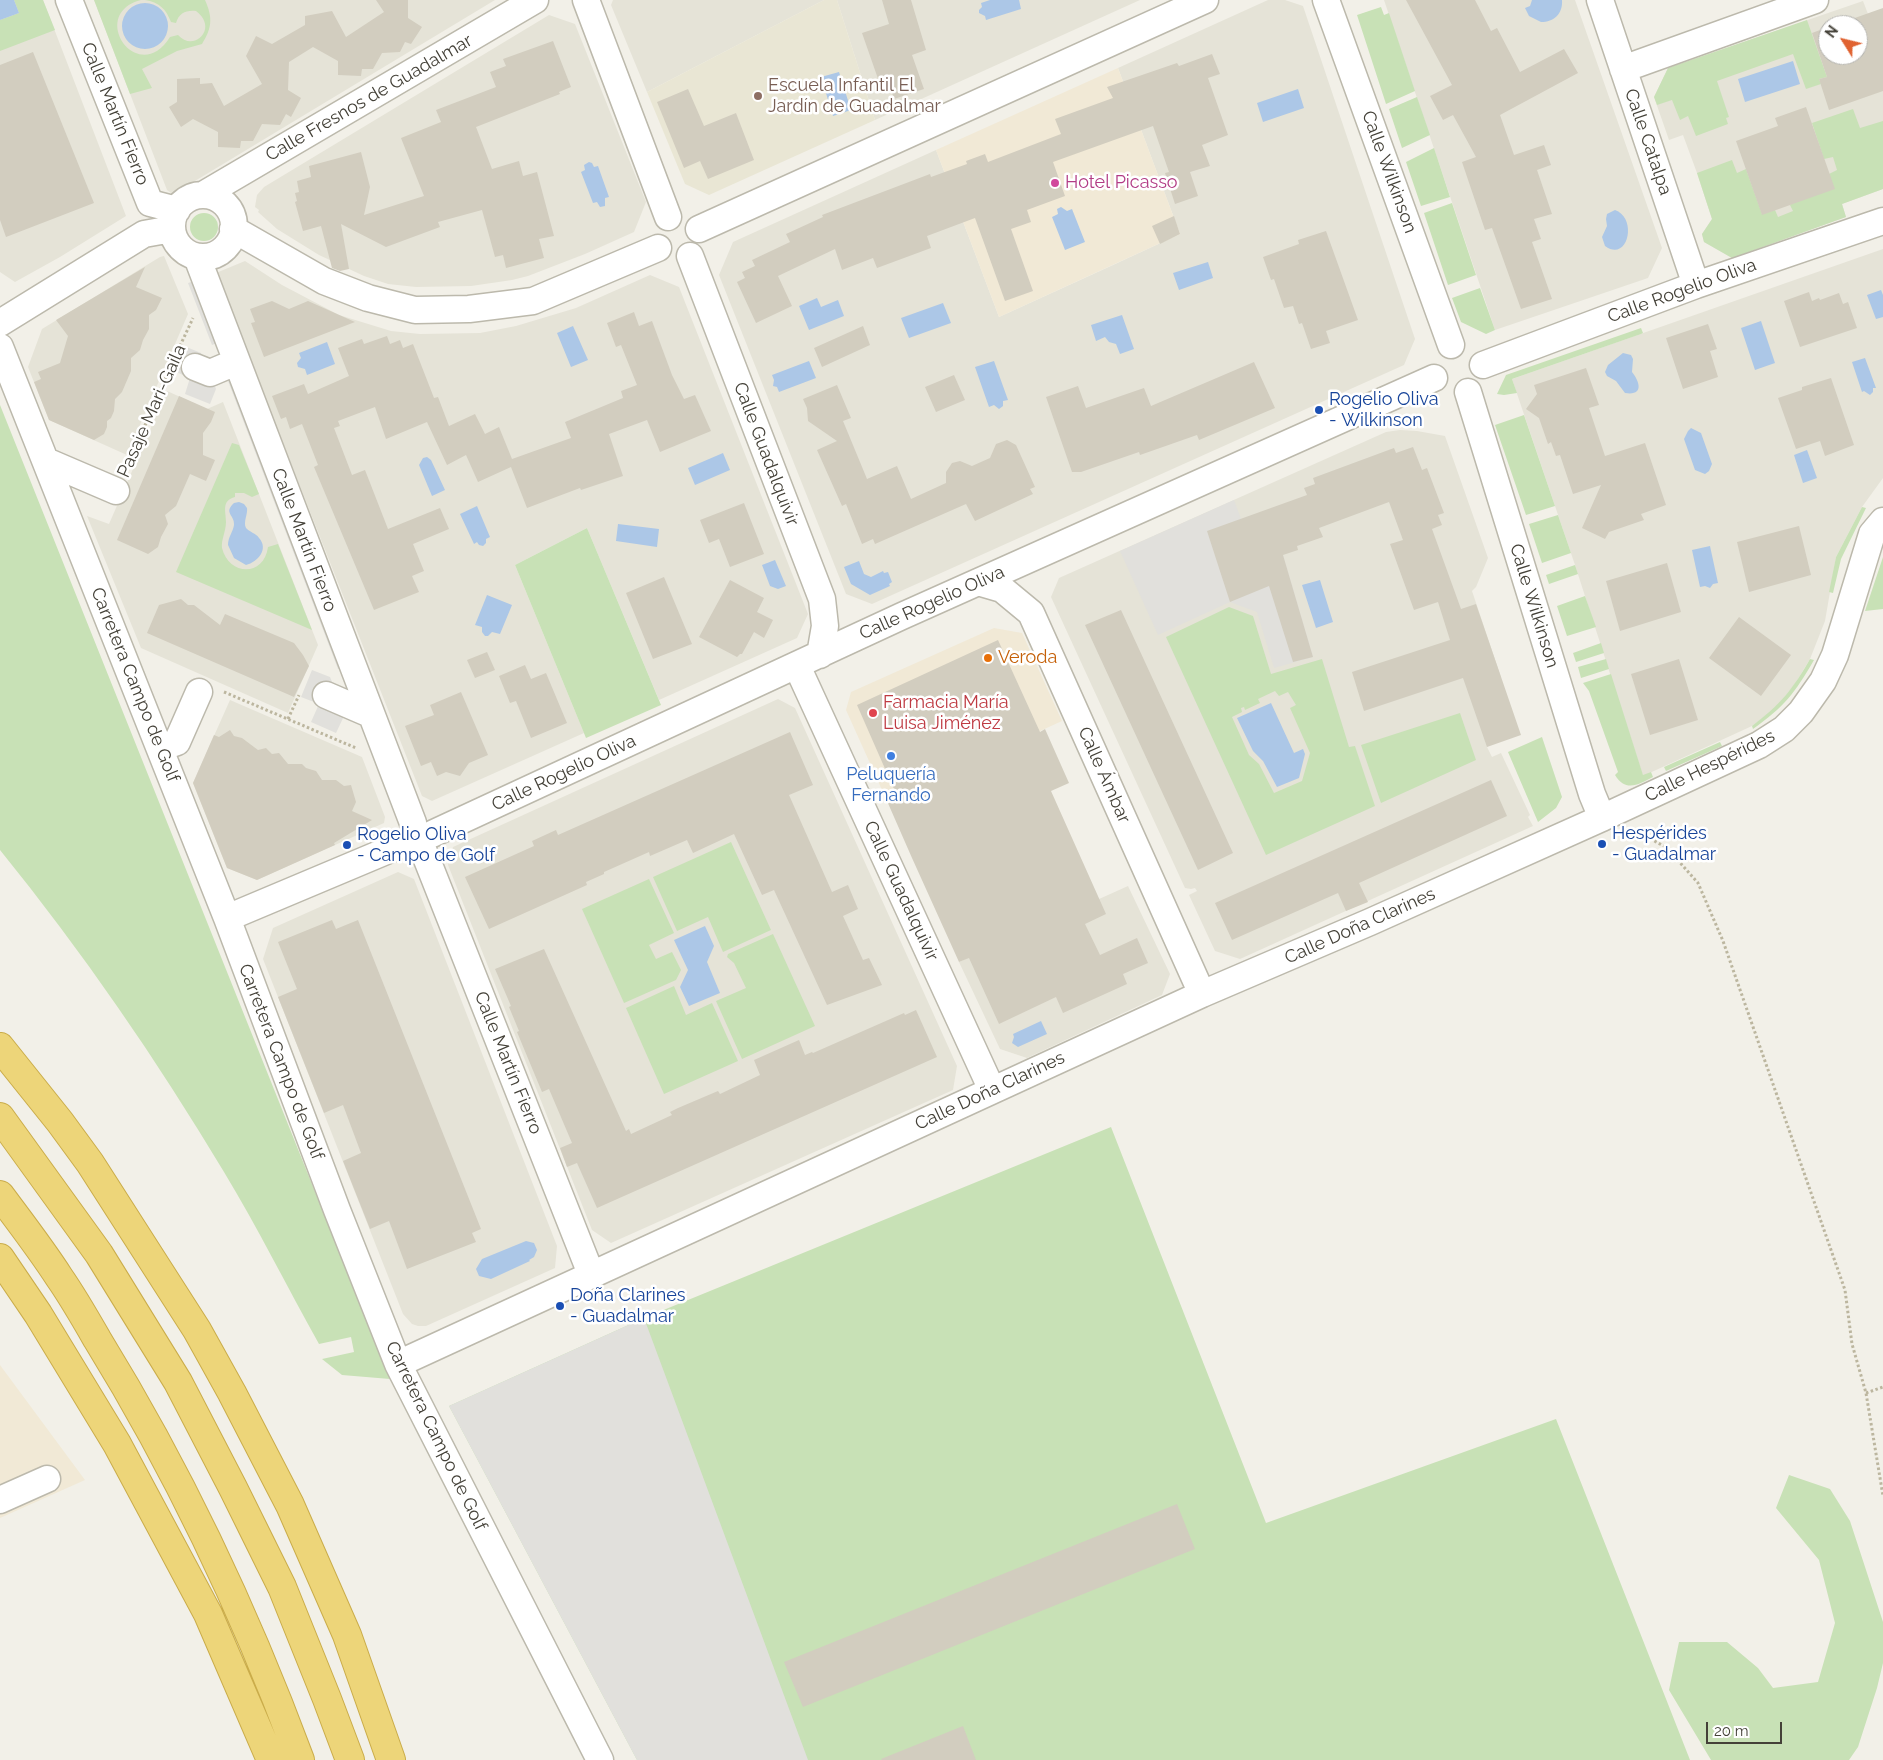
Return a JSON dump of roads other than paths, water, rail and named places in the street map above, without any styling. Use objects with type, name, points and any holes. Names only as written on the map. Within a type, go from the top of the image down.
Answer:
[{"type":"highway","points":[[0,1047],[90,1163],[197,1330],[232,1393],[290,1505],[347,1635],[391,1760]]},
{"type":"highway","points":[[0,1117],[98,1254],[178,1382],[282,1588],[350,1760]]},
{"type":"highway","points":[[0,1195],[60,1278],[131,1394],[187,1498],[238,1606],[300,1760]]},
{"type":"highway","points":[[0,1258],[38,1314],[117,1444],[208,1614],[271,1760]]},
{"type":"highway","points":[[0,1278],[38,1314]]},
{"type":"street","name":"Calle Martín Fierro","points":[[69,0],[150,203],[174,220]]},
{"type":"street","name":"Calle Fresnos de Guadalmar","points":[[202,195],[535,0]]},
{"type":"street","points":[[586,0],[668,217]]},
{"type":"street","points":[[699,229],[1205,0]]},
{"type":"street","name":"Calle Wilkinson","points":[[1326,0],[1451,345]]},
{"type":"street","name":"Calle Catalpa","points":[[1600,0],[1696,285]]},
{"type":"street","points":[[1623,69],[1815,0]]},
{"type":"street","points":[[202,195],[213,197],[228,209],[233,219],[233,229],[231,239],[225,247],[212,255],[197,256],[188,253],[180,247],[175,239],[174,220],[183,202],[192,197],[202,195]]},
{"type":"street","points":[[682,215],[690,218],[699,229],[699,244],[690,256],[676,260],[669,258],[658,248],[655,234],[662,221],[668,217],[682,215]]},
{"type":"street","points":[[0,324],[144,234],[174,220]]},
{"type":"street","name":"Calle Rogelio Oliva","points":[[1483,365],[1696,285],[1883,221]]},
{"type":"street","points":[[233,229],[324,281],[368,298],[415,310],[469,309],[533,301],[658,248]]},
{"type":"street","name":"Calle Martín Fierro","points":[[197,256],[370,714],[591,1274]]},
{"type":"street","name":"Calle Guadalquivir","points":[[690,256],[822,598],[825,626],[820,655]]},
{"type":"street","points":[[1451,345],[1468,346],[1480,357],[1483,365],[1480,381],[1475,388],[1468,392],[1452,394],[1444,391],[1434,378],[1434,362],[1444,348],[1451,345]]},
{"type":"street","name":"Carretera Campo de Golf","points":[[0,347],[227,918],[398,1364],[600,1760]]},
{"type":"street","points":[[181,361],[210,373],[236,362]]},
{"type":"street","name":"Calle Rogelio Oliva","points":[[227,918],[418,838],[978,582],[1434,378]]},
{"type":"street","name":"Calle Wilkinson","points":[[1468,392],[1592,794],[1594,822]]},
{"type":"street","name":"Pasaje Mari-Gaila","points":[[46,461],[116,491]]},
{"type":"street","name":"Calle Hespérides","points":[[1594,822],[1759,745],[1784,730],[1802,712],[1823,681],[1835,656],[1872,534],[1883,521]]},
{"type":"street","name":"Calle Ámbar","points":[[978,582],[1002,589],[1031,613],[1202,994]]},
{"type":"street","name":"Calle Guadalquivir","points":[[797,666],[992,1090]]},
{"type":"street","points":[[160,748],[177,742],[199,692]]},
{"type":"street","points":[[326,695],[370,714]]},
{"type":"street","name":"Calle Doña Clarines","points":[[398,1364],[1202,994],[1370,922],[1594,822]]},
{"type":"street","points":[[0,1500],[47,1479]]},
{"type":"water","points":[[0,0],[14,0],[19,13],[0,20]]},
{"type":"water","points":[[990,0],[1019,0],[1021,9],[986,20],[985,16],[979,13],[979,10],[982,7],[981,3]]},
{"type":"water","points":[[1532,0],[1562,0],[1562,5],[1554,19],[1541,22],[1529,16],[1525,8],[1530,6]]},
{"type":"water","points":[[150,3],[162,9],[167,17],[167,35],[162,43],[154,48],[140,49],[128,43],[123,35],[122,21],[128,9],[136,4]]},
{"type":"water","points":[[1793,61],[1800,84],[1745,102],[1738,79]]},
{"type":"water","points":[[839,72],[851,110],[833,116],[821,77]]},
{"type":"water","points":[[1298,89],[1304,108],[1263,122],[1257,103]]},
{"type":"water","points":[[589,162],[594,167],[598,166],[609,197],[605,198],[605,206],[600,207],[597,202],[593,203],[581,172],[585,170],[584,165]]},
{"type":"water","points":[[1061,207],[1067,211],[1072,209],[1085,242],[1065,250],[1052,217],[1058,214],[1057,209]]},
{"type":"water","points":[[1615,210],[1622,215],[1628,229],[1624,244],[1620,249],[1613,250],[1605,246],[1602,237],[1607,226],[1607,214]]},
{"type":"water","points":[[1208,262],[1213,278],[1179,290],[1173,273]]},
{"type":"water","points":[[1881,290],[1883,295],[1883,317],[1876,319],[1867,295]]},
{"type":"water","points":[[817,298],[821,307],[838,300],[844,316],[809,330],[799,306]]},
{"type":"water","points":[[943,303],[951,323],[909,338],[901,318]]},
{"type":"water","points":[[1122,315],[1134,349],[1120,354],[1116,344],[1109,342],[1105,337],[1096,341],[1091,325]]},
{"type":"water","points":[[1761,321],[1775,363],[1755,370],[1741,328]]},
{"type":"water","points":[[573,326],[588,360],[571,367],[557,333]]},
{"type":"water","points":[[327,342],[335,364],[307,375],[305,369],[298,367],[297,363],[301,358],[299,353]]},
{"type":"water","points":[[1623,353],[1631,355],[1633,359],[1632,372],[1639,387],[1635,392],[1625,393],[1616,381],[1607,376],[1605,372],[1608,365]]},
{"type":"water","points":[[1865,358],[1876,388],[1873,388],[1873,392],[1870,395],[1864,391],[1862,392],[1852,362]]},
{"type":"water","points":[[809,361],[816,378],[779,392],[777,387],[773,386],[774,380],[772,375]]},
{"type":"water","points":[[994,361],[1008,400],[1003,401],[1003,406],[999,409],[994,405],[989,407],[975,367]]},
{"type":"water","points":[[1691,428],[1701,433],[1712,464],[1709,471],[1705,474],[1695,470],[1684,439]]},
{"type":"water","points":[[1807,450],[1817,478],[1803,483],[1794,455]]},
{"type":"water","points":[[723,453],[730,470],[695,485],[688,468]]},
{"type":"water","points":[[427,457],[431,460],[445,490],[432,496],[419,465],[423,458]]},
{"type":"water","points":[[239,502],[247,508],[246,528],[258,536],[263,546],[258,558],[246,565],[234,558],[228,545],[234,525],[229,512],[234,503]]},
{"type":"water","points":[[477,506],[490,537],[486,539],[486,543],[483,546],[477,542],[474,544],[460,514]]},
{"type":"water","points":[[618,524],[659,529],[657,547],[616,541]]},
{"type":"water","points":[[1710,546],[1718,583],[1713,584],[1710,588],[1700,587],[1692,550]]},
{"type":"water","points":[[775,560],[786,586],[778,589],[770,586],[762,565]]},
{"type":"water","points":[[859,561],[864,574],[871,577],[883,571],[884,573],[888,572],[892,582],[889,584],[890,586],[870,595],[851,584],[844,567]]},
{"type":"water","points":[[1320,580],[1333,622],[1316,628],[1302,585]]},
{"type":"water","points":[[487,595],[512,605],[500,634],[492,632],[485,636],[482,632],[482,627],[475,625]]},
{"type":"water","points":[[1271,703],[1294,753],[1303,749],[1305,754],[1299,778],[1277,787],[1263,761],[1253,751],[1237,718]]},
{"type":"water","points":[[705,926],[714,946],[707,962],[720,993],[689,1006],[680,987],[688,970],[674,940]]},
{"type":"water","points":[[1041,1021],[1047,1034],[1018,1047],[1012,1043],[1013,1034]]},
{"type":"water","points":[[526,1241],[534,1243],[537,1250],[530,1261],[491,1279],[479,1276],[476,1269],[482,1259]]},
{"type":"place","name":"Escuela Infantil El Jardín de Guadalmar","points":[[758,96]]},
{"type":"place","name":"Hotel Picasso","points":[[1055,183]]},
{"type":"place","name":"Rogelio Oliva - Wilkinson","points":[[1319,410]]},
{"type":"place","name":"Veroda","points":[[988,658]]},
{"type":"place","name":"Farmacia María Luisa Jiménez","points":[[873,713]]},
{"type":"place","name":"Peluquería Fernando","points":[[891,756]]},
{"type":"place","name":"Hespérides - Guadalmar","points":[[1602,844]]},
{"type":"place","name":"Rogelio Oliva - Campo de Golf","points":[[347,845]]},
{"type":"place","name":"Doña Clarines - Guadalmar","points":[[560,1306]]}]
